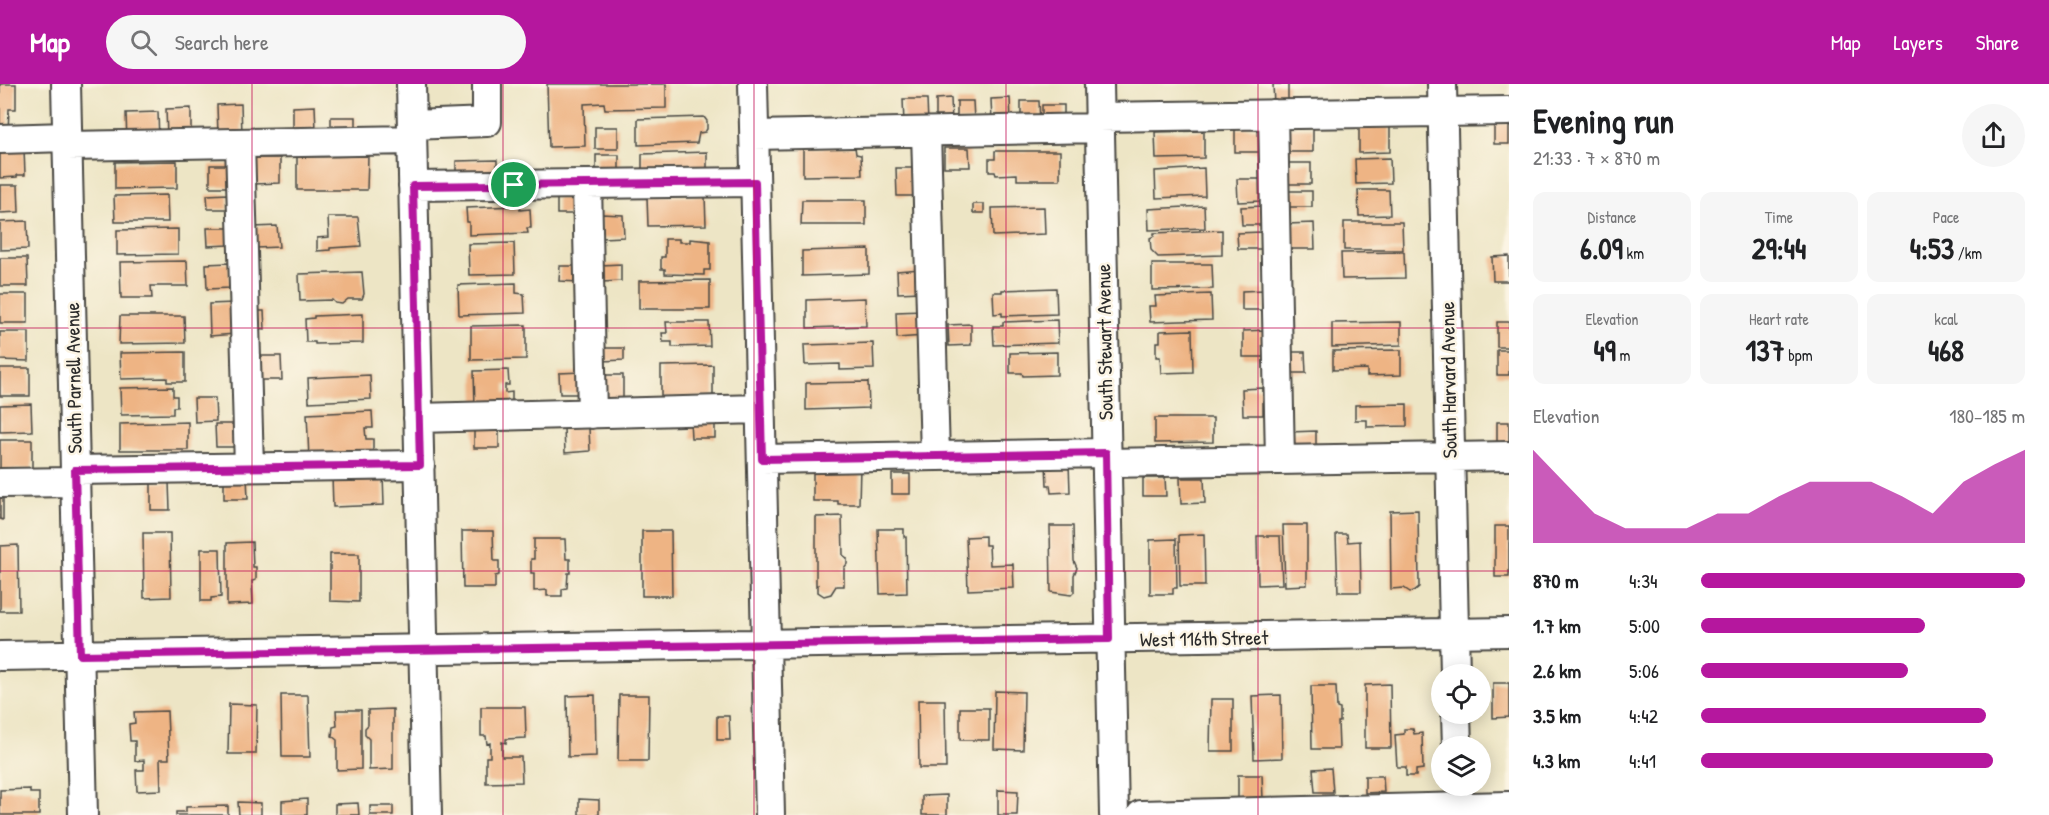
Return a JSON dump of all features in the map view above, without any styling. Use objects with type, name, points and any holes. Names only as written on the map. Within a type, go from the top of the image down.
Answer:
[{"type":"street","name":"South Parnell Avenue","points":[[66,84],[83,815]]},
{"type":"street","points":[[411,84],[427,815]]},
{"type":"street","points":[[0,139],[240,143],[412,133],[487,122],[487,84]]},
{"type":"street","points":[[753,84],[770,815]]},
{"type":"street","name":"South Stewart Avenue","points":[[1099,84],[1114,815]]},
{"type":"street","name":"South Harvard Avenue","points":[[1442,84],[1455,664]]},
{"type":"street","points":[[754,135],[926,132],[1273,114],[1509,111]]},
{"type":"street","points":[[1273,114],[1280,460]]},
{"type":"street","points":[[926,132],[935,456]]},
{"type":"street","points":[[240,143],[249,468]]},
{"type":"street","points":[[413,186],[755,182]]},
{"type":"street","points":[[587,184],[592,414]]},
{"type":"street","points":[[418,418],[760,409]]},
{"type":"street","points":[[762,459],[935,456],[1280,460],[1509,456]]},
{"type":"street","points":[[0,483],[75,476],[249,468],[420,465]]},
{"type":"street","name":"West 116th Street","points":[[0,656],[1509,632]]},
{"type":"street","points":[[1141,815],[1288,813],[1458,803],[1509,806]]},
{"type":"building","points":[[0,84],[16,84],[16,109],[9,109],[8,132],[0,132]]},
{"type":"building","points":[[547,84],[666,84],[666,108],[605,109],[604,103],[584,104],[585,146],[549,147]]},
{"type":"building","points":[[1273,84],[1288,84],[1288,105],[1274,105]]},
{"type":"building","points":[[951,98],[952,122],[936,123],[936,99]]},
{"type":"building","points":[[1010,98],[1011,121],[992,122],[991,99]]},
{"type":"building","points":[[903,99],[927,99],[928,123],[904,124]]},
{"type":"building","points":[[957,101],[973,101],[974,120],[957,121]]},
{"type":"building","points":[[1021,101],[1039,101],[1040,123],[1021,124]]},
{"type":"building","points":[[241,104],[242,134],[218,135],[217,105]]},
{"type":"building","points":[[1042,105],[1064,105],[1064,124],[1042,125]]},
{"type":"building","points":[[315,106],[316,130],[293,131],[293,107]]},
{"type":"building","points":[[191,108],[191,136],[167,136],[166,109]]},
{"type":"building","points":[[158,112],[159,141],[127,142],[126,113]]},
{"type":"building","points":[[331,117],[356,117],[356,138],[331,138]]},
{"type":"building","points":[[704,117],[707,121],[707,129],[699,133],[697,143],[638,145],[638,119]]},
{"type":"building","points":[[1494,124],[1509,124],[1509,144],[1494,144]]},
{"type":"building","points":[[595,127],[618,127],[618,149],[595,149]]},
{"type":"building","points":[[1359,127],[1390,127],[1390,152],[1359,153]]},
{"type":"building","points":[[1262,128],[1262,152],[1235,152],[1235,129]]},
{"type":"building","points":[[1287,128],[1313,128],[1313,152],[1288,152]]},
{"type":"building","points":[[1204,131],[1204,158],[1156,159],[1155,132]]},
{"type":"building","points":[[855,147],[856,154],[861,155],[862,175],[803,176],[803,148]]},
{"type":"building","points":[[944,148],[969,148],[970,167],[944,167]]},
{"type":"building","points":[[24,149],[25,175],[0,178],[0,150]]},
{"type":"building","points":[[995,151],[1060,151],[1060,180],[1017,180],[1017,174],[996,175],[995,172],[989,172],[989,159],[995,159]]},
{"type":"building","points":[[707,152],[707,168],[642,179],[642,154]]},
{"type":"building","points":[[596,155],[619,155],[619,177],[596,177]]},
{"type":"building","points":[[368,156],[367,190],[297,190],[297,157]]},
{"type":"building","points":[[254,158],[280,158],[280,183],[254,184]]},
{"type":"building","points":[[1390,158],[1391,183],[1356,184],[1355,159]]},
{"type":"building","points":[[497,160],[497,180],[456,181],[456,161]]},
{"type":"building","points":[[177,161],[177,188],[115,189],[115,162]]},
{"type":"building","points":[[1287,163],[1311,163],[1311,184],[1287,184]]},
{"type":"building","points":[[210,165],[232,165],[232,187],[210,187]]},
{"type":"building","points":[[896,168],[921,168],[921,196],[897,196]]},
{"type":"building","points":[[1204,168],[1205,196],[1156,198],[1155,171]]},
{"type":"building","points":[[1237,179],[1261,179],[1262,201],[1238,202]]},
{"type":"building","points":[[0,185],[18,185],[19,212],[0,213]]},
{"type":"building","points":[[1358,190],[1389,190],[1390,215],[1359,216]]},
{"type":"building","points":[[1289,191],[1312,191],[1312,207],[1289,207]]},
{"type":"building","points":[[228,194],[228,209],[208,209],[207,195]]},
{"type":"building","points":[[167,195],[168,222],[115,222],[114,196]]},
{"type":"building","points":[[705,196],[706,225],[648,226],[647,197]]},
{"type":"building","points":[[557,198],[577,198],[577,214],[557,214]]},
{"type":"building","points":[[802,200],[866,200],[866,225],[801,225]]},
{"type":"building","points":[[973,204],[984,204],[984,213],[973,213]]},
{"type":"building","points":[[520,206],[520,210],[530,209],[531,228],[527,228],[528,233],[469,235],[466,208]]},
{"type":"building","points":[[1204,206],[1205,228],[1149,230],[1148,209]]},
{"type":"building","points":[[1263,206],[1264,225],[1242,225],[1241,207]]},
{"type":"building","points":[[1044,207],[1045,234],[993,236],[992,208]]},
{"type":"building","points":[[601,214],[623,215],[624,237],[601,238]]},
{"type":"building","points":[[328,217],[358,217],[361,246],[317,251],[317,238],[329,237]]},
{"type":"building","points":[[27,221],[28,249],[0,250],[0,222]]},
{"type":"building","points":[[1344,222],[1402,222],[1403,250],[1344,250]]},
{"type":"building","points":[[1314,223],[1315,249],[1287,249],[1287,224]]},
{"type":"building","points":[[277,226],[279,247],[256,248],[254,227]]},
{"type":"building","points":[[207,228],[228,228],[229,245],[208,246]]},
{"type":"building","points":[[178,229],[178,254],[117,255],[117,230]]},
{"type":"building","points":[[1222,230],[1222,255],[1158,257],[1151,250],[1150,238],[1154,236],[1154,233]]},
{"type":"building","points":[[1261,232],[1261,249],[1238,249],[1237,233]]},
{"type":"building","points":[[665,239],[679,239],[679,242],[690,242],[690,239],[710,241],[710,270],[704,270],[704,275],[665,274],[665,269],[661,269],[661,257],[665,257]]},
{"type":"building","points":[[514,243],[515,274],[469,275],[468,244]]},
{"type":"building","points":[[869,249],[869,274],[802,276],[802,251]]},
{"type":"building","points":[[1404,252],[1405,278],[1342,279],[1341,253]]},
{"type":"building","points":[[1509,256],[1509,281],[1493,281],[1492,257]]},
{"type":"building","points":[[0,258],[27,258],[28,286],[0,286]]},
{"type":"building","points":[[187,261],[188,286],[151,286],[152,298],[121,298],[120,262]]},
{"type":"building","points":[[229,263],[230,288],[207,289],[206,264]]},
{"type":"building","points":[[621,264],[621,281],[602,282],[601,265]]},
{"type":"building","points":[[1152,264],[1212,264],[1213,289],[1152,290]]},
{"type":"building","points":[[560,266],[581,266],[580,282],[559,281]]},
{"type":"building","points":[[920,269],[921,292],[898,293],[897,271]]},
{"type":"building","points":[[362,272],[364,294],[362,299],[348,299],[342,304],[332,300],[300,301],[299,274]]},
{"type":"building","points":[[710,280],[710,309],[639,309],[639,281]]},
{"type":"building","points":[[516,283],[516,293],[524,294],[525,313],[459,315],[458,285]]},
{"type":"building","points":[[1056,288],[1057,314],[1002,316],[1002,313],[994,314],[993,292]]},
{"type":"building","points":[[1264,290],[1264,310],[1242,310],[1242,291]]},
{"type":"building","points":[[0,294],[28,294],[28,323],[0,323]]},
{"type":"building","points":[[1211,294],[1212,320],[1150,322],[1149,306],[1156,306],[1155,296]]},
{"type":"building","points":[[865,298],[866,326],[807,328],[807,300]]},
{"type":"building","points":[[234,303],[235,334],[210,336],[209,304]]},
{"type":"building","points":[[254,311],[264,311],[265,329],[254,328]]},
{"type":"building","points":[[923,311],[924,336],[897,338],[896,312]]},
{"type":"building","points":[[363,314],[363,343],[315,344],[315,342],[306,342],[305,319],[314,318],[314,316]]},
{"type":"building","points":[[120,316],[184,316],[185,343],[119,344]]},
{"type":"building","points":[[1057,320],[1058,343],[994,345],[993,326],[1003,326],[1003,322]]},
{"type":"building","points":[[666,322],[709,322],[710,346],[672,347],[672,342],[663,342],[662,333],[667,333]]},
{"type":"building","points":[[1401,322],[1401,345],[1332,347],[1332,323]]},
{"type":"building","points":[[1497,322],[1509,322],[1509,347],[1497,347]]},
{"type":"building","points":[[971,324],[971,345],[949,346],[948,325]]},
{"type":"building","points":[[526,325],[526,359],[471,360],[471,326]]},
{"type":"building","points":[[1192,330],[1193,372],[1161,373],[1160,357],[1156,357],[1156,342],[1160,342],[1160,331]]},
{"type":"building","points":[[1267,330],[1268,357],[1243,357],[1243,331]]},
{"type":"building","points":[[0,332],[29,332],[29,361],[0,360]]},
{"type":"building","points":[[873,343],[874,369],[840,370],[840,364],[805,365],[804,345]]},
{"type":"building","points":[[602,348],[624,348],[624,360],[602,361]]},
{"type":"building","points":[[1401,350],[1401,375],[1367,376],[1367,369],[1333,370],[1333,351]]},
{"type":"building","points":[[1497,350],[1509,350],[1509,375],[1497,375]]},
{"type":"building","points":[[185,352],[185,382],[167,382],[167,378],[121,379],[120,353]]},
{"type":"building","points":[[1057,352],[1057,375],[1023,376],[1022,373],[1010,373],[1010,353]]},
{"type":"building","points":[[1287,352],[1305,352],[1306,373],[1286,373]]},
{"type":"building","points":[[255,356],[281,356],[282,380],[256,380]]},
{"type":"building","points":[[713,365],[713,397],[661,398],[661,366]]},
{"type":"building","points":[[0,368],[30,368],[30,396],[0,396]]},
{"type":"building","points":[[508,370],[509,385],[505,385],[505,393],[512,392],[512,406],[475,407],[474,371]]},
{"type":"building","points":[[582,372],[582,394],[560,394],[559,373]]},
{"type":"building","points":[[370,375],[371,399],[309,402],[308,378]]},
{"type":"building","points":[[600,375],[623,375],[623,399],[600,399]]},
{"type":"building","points":[[868,382],[869,408],[806,410],[806,383]]},
{"type":"building","points":[[173,387],[173,396],[177,396],[177,407],[173,407],[173,414],[121,415],[120,388]]},
{"type":"building","points":[[1263,388],[1263,415],[1243,415],[1242,389]]},
{"type":"building","points":[[194,398],[215,398],[216,421],[195,422]]},
{"type":"building","points":[[31,404],[32,431],[0,432],[0,405]]},
{"type":"building","points":[[1407,404],[1407,426],[1367,427],[1367,420],[1355,420],[1355,405]]},
{"type":"building","points":[[372,411],[373,428],[365,428],[366,439],[373,439],[373,456],[309,458],[307,414]]},
{"type":"building","points":[[1155,418],[1213,418],[1213,442],[1155,443]]},
{"type":"building","points":[[715,419],[715,438],[691,438],[690,420]]},
{"type":"building","points":[[188,422],[188,450],[120,450],[120,424]]},
{"type":"building","points":[[1497,422],[1509,422],[1509,450],[1497,451]]},
{"type":"building","points":[[215,424],[237,424],[237,447],[216,447]]},
{"type":"building","points":[[474,425],[499,425],[499,448],[474,448]]},
{"type":"building","points":[[564,428],[589,428],[590,451],[565,453]]},
{"type":"building","points":[[1316,431],[1316,455],[1288,455],[1289,432]]},
{"type":"building","points":[[0,440],[32,440],[32,469],[0,470]]},
{"type":"building","points":[[1069,463],[1070,492],[1051,493],[1050,485],[1047,485],[1046,464]]},
{"type":"building","points":[[813,467],[860,467],[859,504],[813,501]]},
{"type":"building","points":[[383,474],[384,505],[333,507],[332,475]]},
{"type":"building","points":[[892,474],[910,474],[910,494],[892,494]]},
{"type":"building","points":[[224,477],[247,477],[248,499],[224,499]]},
{"type":"building","points":[[1143,478],[1165,478],[1166,496],[1143,496]]},
{"type":"building","points":[[1180,478],[1204,478],[1205,503],[1181,504]]},
{"type":"building","points":[[169,482],[170,510],[151,510],[151,483]]},
{"type":"building","points":[[0,495],[3,495],[3,520],[0,519]]},
{"type":"building","points":[[1418,510],[1419,587],[1410,592],[1404,588],[1391,589],[1390,511]]},
{"type":"building","points":[[842,516],[843,555],[847,558],[844,568],[844,586],[836,586],[831,594],[824,596],[818,592],[818,585],[816,586],[816,517]]},
{"type":"building","points":[[1283,525],[1307,525],[1307,585],[1285,586]]},
{"type":"building","points":[[1050,526],[1073,526],[1074,561],[1077,568],[1074,575],[1074,592],[1071,595],[1051,592]]},
{"type":"building","points":[[1495,526],[1509,526],[1509,577],[1495,577]]},
{"type":"building","points":[[878,529],[904,529],[907,593],[880,594]]},
{"type":"building","points":[[462,531],[493,531],[494,561],[499,561],[499,575],[495,576],[495,588],[463,588]]},
{"type":"building","points":[[642,531],[671,531],[672,596],[642,596]]},
{"type":"building","points":[[143,533],[170,533],[171,597],[144,598]]},
{"type":"building","points":[[1204,534],[1205,586],[1180,586],[1179,535]]},
{"type":"building","points":[[1336,534],[1347,534],[1348,542],[1360,541],[1361,592],[1338,592]]},
{"type":"building","points":[[985,536],[985,545],[989,545],[990,565],[1013,564],[1014,588],[968,590],[966,537]]},
{"type":"building","points":[[1257,536],[1280,536],[1282,584],[1258,585]]},
{"type":"building","points":[[534,539],[565,539],[566,559],[570,559],[570,573],[568,573],[567,588],[562,589],[562,596],[547,596],[547,590],[534,591],[531,559],[534,559]]},
{"type":"building","points":[[1176,539],[1177,588],[1173,588],[1173,594],[1150,594],[1150,540]]},
{"type":"building","points":[[252,542],[253,567],[256,567],[256,580],[252,581],[253,604],[227,605],[227,543]]},
{"type":"building","points":[[18,545],[19,611],[0,611],[0,546]]},
{"type":"building","points":[[201,549],[220,549],[221,597],[211,598],[211,601],[201,601]]},
{"type":"building","points":[[330,554],[359,554],[359,602],[330,601]]},
{"type":"building","points":[[1493,683],[1509,683],[1509,717],[1493,718]]},
{"type":"building","points":[[1390,684],[1391,748],[1365,748],[1365,685]]},
{"type":"building","points":[[1311,686],[1336,686],[1337,708],[1340,709],[1339,749],[1312,749]]},
{"type":"building","points":[[995,691],[1024,692],[1023,750],[994,749]]},
{"type":"building","points":[[281,695],[308,695],[310,757],[282,757]]},
{"type":"building","points":[[595,695],[596,756],[568,757],[567,696]]},
{"type":"building","points":[[619,695],[649,695],[648,761],[618,761]]},
{"type":"building","points":[[1281,695],[1282,758],[1254,759],[1252,696]]},
{"type":"building","points":[[1211,699],[1233,699],[1233,751],[1210,751]]},
{"type":"building","points":[[918,700],[945,700],[946,768],[919,768]]},
{"type":"building","points":[[229,704],[257,705],[256,754],[228,754]]},
{"type":"building","points":[[481,707],[525,707],[526,738],[506,739],[506,743],[502,742],[502,757],[521,757],[522,782],[486,783],[486,757],[490,757],[490,743],[487,744],[486,736],[481,736]]},
{"type":"building","points":[[960,708],[989,708],[989,740],[960,740]]},
{"type":"building","points":[[393,709],[393,769],[369,770],[369,739],[365,735],[368,710]]},
{"type":"building","points":[[336,710],[361,710],[361,769],[337,770],[337,740],[332,736],[333,727],[337,726]]},
{"type":"building","points":[[167,711],[169,759],[160,759],[161,790],[137,791],[136,770],[144,770],[144,760],[135,761],[135,741],[130,741],[129,724],[135,723],[134,712]]},
{"type":"building","points":[[717,716],[729,716],[730,740],[717,740]]},
{"type":"building","points":[[1404,729],[1413,729],[1414,734],[1422,733],[1423,769],[1416,770],[1416,776],[1406,776],[1406,767],[1397,767],[1395,735],[1404,734]]},
{"type":"building","points":[[1331,768],[1333,792],[1315,792],[1313,769]]},
{"type":"building","points":[[1238,775],[1262,775],[1263,800],[1238,800]]},
{"type":"building","points":[[1365,776],[1383,776],[1384,792],[1365,793]]},
{"type":"building","points":[[30,789],[30,793],[39,793],[39,815],[0,815],[0,790]]},
{"type":"building","points":[[998,790],[1018,791],[1017,815],[998,815]]},
{"type":"building","points":[[947,795],[947,815],[922,815],[922,796]]},
{"type":"building","points":[[307,799],[307,815],[282,815],[282,801]]},
{"type":"building","points":[[579,799],[599,800],[599,815],[579,815]]},
{"type":"building","points":[[238,802],[261,803],[261,815],[239,815]]},
{"type":"building","points":[[358,803],[359,815],[335,815],[335,804]]},
{"type":"building","points":[[228,806],[228,815],[176,815],[176,812],[186,812],[186,807]]},
{"type":"building","points":[[370,806],[393,806],[393,815],[370,815]]},
{"type":"route","points":[[755,182],[762,459],[1106,453],[1109,639],[80,655],[75,470],[420,465],[413,186],[514,185],[755,182]]}]
